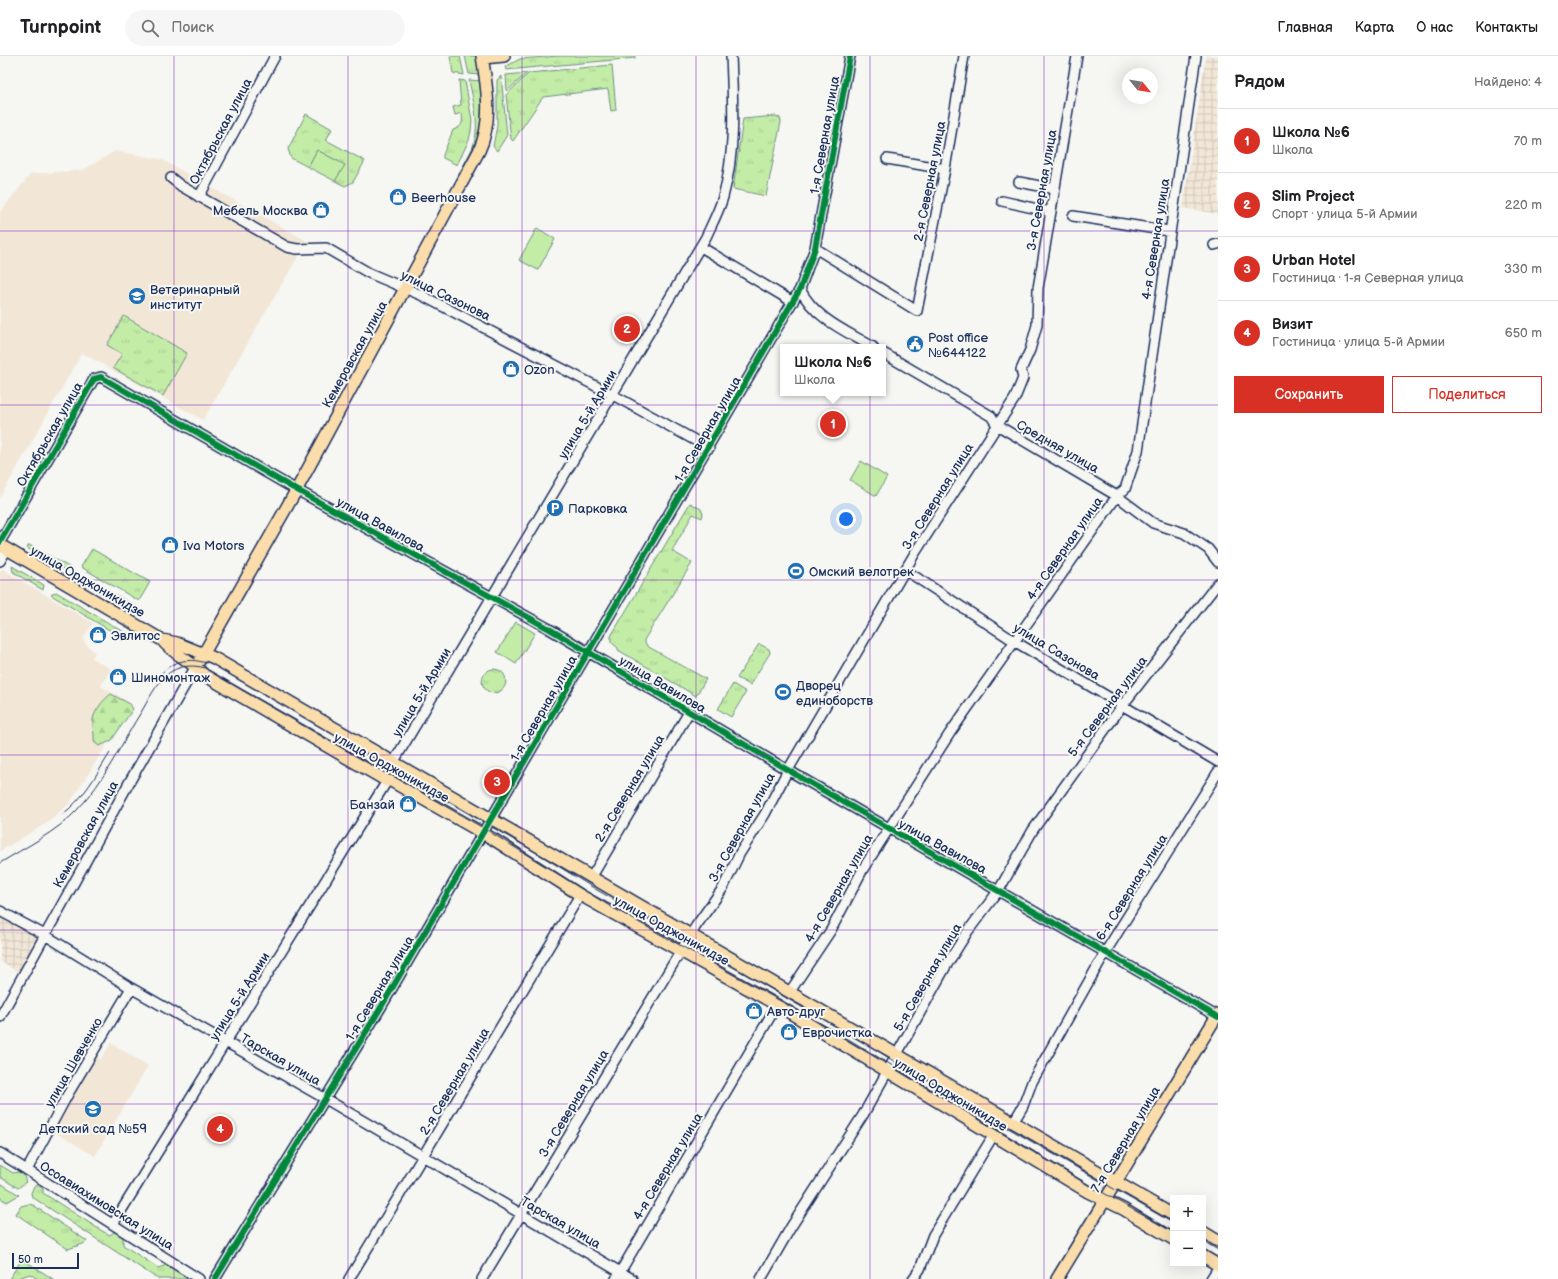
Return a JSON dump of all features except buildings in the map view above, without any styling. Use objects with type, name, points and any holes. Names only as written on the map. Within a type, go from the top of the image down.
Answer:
[{"type":"main road","points":[[483,57],[504,56]]},
{"type":"main road","name":"Кемеровская улица","points":[[196,666],[297,489],[483,143],[488,115],[483,57]]},
{"type":"main road","name":"улица Орджоникидзе","points":[[2,545],[162,640],[172,652],[196,666],[204,675],[387,782],[391,781],[482,833],[580,895],[681,950],[993,1136],[1170,1237]]},
{"type":"main road","name":"улица Орджоникидзе","points":[[162,640],[174,641],[204,654],[691,935],[897,1056],[1170,1212]]},
{"type":"main road","name":"7-я Северная улица","points":[[1057,1279],[1218,1016]]},
{"type":"main road","points":[[1206,1234],[1218,1241]]},
{"type":"main road","points":[[1206,1258],[1218,1267]]},
{"type":"street","name":"Октябрьская улица","points":[[200,197],[275,56]]},
{"type":"street","name":"улица 5-й Армии","points":[[394,763],[701,247],[719,208],[728,174],[733,114],[731,56]]},
{"type":"street","name":"1-я Северная улица","points":[[215,1279],[324,1098],[380,1009],[490,819],[709,448],[800,289],[815,248],[850,56]]},
{"type":"street","name":"2-я Северная улица","points":[[815,248],[917,311],[945,169],[964,56]]},
{"type":"street","name":"3-я Северная улица","points":[[482,1279],[681,950],[723,888],[740,853],[765,814],[788,770],[905,570],[1015,398],[1023,378],[1021,370],[1030,350],[1037,325],[1038,288],[1077,56]]},
{"type":"street","name":"4-я Северная улица","points":[[789,993],[830,930],[863,869],[950,733],[1117,496],[1125,489],[1138,451],[1169,231],[1196,56]]},
{"type":"street","points":[[887,159],[945,169]]},
{"type":"street","name":"улица Сазонова","points":[[171,178],[181,186],[287,247],[297,249],[326,248],[369,273],[406,288],[613,395],[709,448]]},
{"type":"street","points":[[1019,182],[1055,189]]},
{"type":"street","points":[[1002,201],[1051,212]]},
{"type":"street","points":[[1073,216],[1169,231]]},
{"type":"street","points":[[701,247],[793,302]]},
{"type":"street","points":[[800,289],[810,305],[822,317],[868,344]]},
{"type":"street","name":"Средняя улица","points":[[886,355],[991,416],[997,425],[1117,496],[1152,523],[1184,533],[1208,549],[1218,562]]},
{"type":"street","name":"улица Вавилова","points":[[94,379],[101,377],[297,489],[493,597],[788,770],[1218,1016]]},
{"type":"street","name":"Октябрьская улица","points":[[0,561],[2,545],[94,379]]},
{"type":"street","name":"улица Сазонова","points":[[905,570],[1014,641],[1218,762]]},
{"type":"street","name":"5-я Северная улица","points":[[761,1279],[791,1227],[863,1115],[946,966],[968,931],[999,890],[1033,830],[1122,706],[1218,583]]},
{"type":"street","name":"Кемеровская улица","points":[[0,1017],[196,666]]},
{"type":"street","name":"2-я Северная улица","points":[[591,878],[689,712]]},
{"type":"street","name":"6-я Северная улица","points":[[1013,1123],[1023,1106],[1032,1082],[1106,951],[1218,772]]},
{"type":"street","name":"улица 5-й Армии","points":[[113,1224],[387,782]]},
{"type":"street","name":"2-я Северная улица","points":[[349,1279],[424,1157],[580,895]]},
{"type":"street","name":"Тарская улица","points":[[0,910],[45,935],[131,988],[324,1098],[521,1214],[618,1275],[632,1279]]},
{"type":"street","name":"улица Шевченко","points":[[27,1170],[68,1094],[131,988]]},
{"type":"street","name":"4-я Северная улица","points":[[618,1275],[777,1006]]},
{"type":"street","points":[[913,1279],[920,1269],[933,1235],[993,1136]]},
{"type":"street","name":"Осоавиахимовская улица","points":[[0,1153],[199,1279]]},
{"type":"street","points":[[1211,1279],[1218,1267]]},
{"type":"shaded area","points":[[1206,56],[1218,56],[1218,214],[1183,208]]},
{"type":"shaded area","name":"Ветеринарный институт","points":[[115,151],[161,159],[307,241],[203,420],[82,353],[0,498],[0,212],[31,174],[83,170]]},
{"type":"shaded area","points":[[2,569],[93,623],[83,639],[95,653],[92,658],[111,669],[101,686],[132,704],[70,803],[45,824],[0,851],[0,572]]},
{"type":"shaded area","points":[[0,913],[40,934],[18,972],[0,961]]},
{"type":"shaded area","name":"Детский сад №59","points":[[111,1043],[148,1066],[95,1156],[53,1131],[95,1056],[101,1059]]},
{"type":"green space","points":[[450,56],[460,56],[464,75],[453,73]]},
{"type":"green space","points":[[465,56],[477,56],[481,75],[469,74]]},
{"type":"green space","points":[[559,56],[635,56],[635,58],[506,70],[505,67],[520,59]]},
{"type":"green space","points":[[612,65],[616,110],[611,111],[608,89],[543,97],[513,141],[511,139],[506,95],[529,73]]},
{"type":"green space","points":[[527,73],[507,91],[506,75]]},
{"type":"green space","points":[[501,76],[507,135],[497,151],[493,146],[497,126],[497,80]]},
{"type":"green space","points":[[459,80],[465,81],[472,120],[469,140],[457,165],[443,158],[443,155],[453,130],[461,126],[462,122],[462,113],[455,115],[453,107],[461,105]]},
{"type":"green space","points":[[469,80],[481,81],[481,114],[478,139],[464,169],[462,168],[474,143],[476,135],[476,119]]},
{"type":"green space","points":[[306,114],[332,129],[326,140],[365,161],[353,182],[345,186],[335,181],[344,165],[317,150],[308,167],[291,158],[288,149]]},
{"type":"green space","points":[[776,116],[780,118],[781,122],[766,196],[733,189],[743,119]]},
{"type":"green space","points":[[317,150],[345,165],[335,181],[308,167]]},
{"type":"green space","points":[[537,228],[555,239],[538,270],[519,260]]},
{"type":"green space","points":[[124,316],[187,353],[163,396],[113,368],[122,354],[107,345]]},
{"type":"green space","points":[[861,461],[887,477],[876,496],[850,480]]},
{"type":"green space","points":[[690,503],[701,509],[703,514],[702,518],[693,514],[672,551],[692,563],[644,640],[647,646],[706,679],[696,696],[618,650],[618,648],[611,642],[611,636]]},
{"type":"green space","points":[[29,545],[69,567],[67,571],[27,548]]},
{"type":"green space","points":[[92,549],[150,582],[139,601],[81,567]]},
{"type":"green space","points":[[12,566],[44,585],[43,590],[13,572]]},
{"type":"green space","points":[[98,585],[137,607],[134,611],[96,588]]},
{"type":"green space","points":[[56,592],[129,635],[126,640],[51,595]]},
{"type":"green space","points":[[516,622],[535,633],[516,664],[497,652]]},
{"type":"green space","points":[[759,644],[769,649],[770,653],[750,685],[737,678]]},
{"type":"green space","points":[[494,669],[503,672],[506,681],[503,690],[494,693],[485,690],[482,681],[485,672]]},
{"type":"green space","points":[[733,684],[746,692],[731,717],[718,709]]},
{"type":"green space","points":[[111,694],[130,704],[133,709],[111,741],[99,746],[94,742],[93,719],[100,705]]},
{"type":"green space","points":[[0,1165],[13,1173],[18,1172],[23,1174],[26,1182],[18,1188],[0,1177]]},
{"type":"green space","points":[[2,1184],[19,1195],[7,1202],[0,1198],[0,1186]]},
{"type":"green space","points":[[34,1186],[43,1188],[43,1193],[102,1231],[110,1235],[115,1231],[123,1236],[123,1245],[158,1268],[170,1264],[191,1279],[158,1279],[32,1197],[31,1193]]},
{"type":"green space","points":[[29,1204],[33,1205],[87,1241],[83,1244],[68,1249],[16,1214],[21,1206]]},
{"type":"green space","points":[[22,1259],[53,1279],[38,1279],[30,1274],[15,1279],[9,1279]]},
{"type":"tram line","points":[[158,677],[168,667],[180,662],[192,660],[206,663]]},
{"type":"tram line","points":[[0,863],[60,825],[69,818],[87,799],[105,774],[152,693],[167,674],[184,667],[197,666],[205,668],[485,829],[613,908],[840,1034],[1091,1186],[1171,1231]]},
{"type":"tram line","points":[[63,814],[77,801],[95,778],[110,753]]},
{"type":"tram line","points":[[471,815],[498,829],[597,890],[804,1007]]},
{"type":"tram line","points":[[878,1051],[905,1068]]},
{"type":"tram line","points":[[951,1095],[1170,1221]]},
{"type":"tram line","points":[[1206,1243],[1218,1250]]},
{"type":"tram line","points":[[1206,1251],[1218,1258]]},
{"type":"cycle path","points":[[215,1279],[380,1009],[800,289],[815,248],[850,56]]},
{"type":"cycle path","points":[[0,542],[94,379],[101,377],[286,484],[546,627],[779,765],[1218,1017]]},
{"type":"place","name":"Beerhouse","points":[[398,197]]},
{"type":"place","name":"Мебель Москва","points":[[321,210]]},
{"type":"place","name":"Ветеринарный институт","points":[[137,296]]},
{"type":"place","name":"Slim Project","points":[[627,329]]},
{"type":"place","name":"Post office №644122","points":[[915,344]]},
{"type":"place","name":"Ozon","points":[[511,369]]},
{"type":"place","name":"Школа №6","points":[[833,424]]},
{"type":"place","name":"Парковка","points":[[555,508]]},
{"type":"place","name":"Iva Motors","points":[[170,545]]},
{"type":"place","name":"Омский велотрек","points":[[796,571]]},
{"type":"place","name":"Эвлитос","points":[[98,635]]},
{"type":"place","name":"Шиномонтаж","points":[[118,677]]},
{"type":"place","name":"Дворец единоборств","points":[[783,692]]},
{"type":"place","name":"Urban Hotel","points":[[497,782]]},
{"type":"place","name":"Банзай","points":[[408,804]]},
{"type":"place","name":"Авто-друг","points":[[754,1011]]},
{"type":"place","name":"Еврочистка","points":[[789,1032]]},
{"type":"place","name":"Детский сад №59","points":[[93,1109]]},
{"type":"place","name":"Визит","points":[[220,1129]]}]
